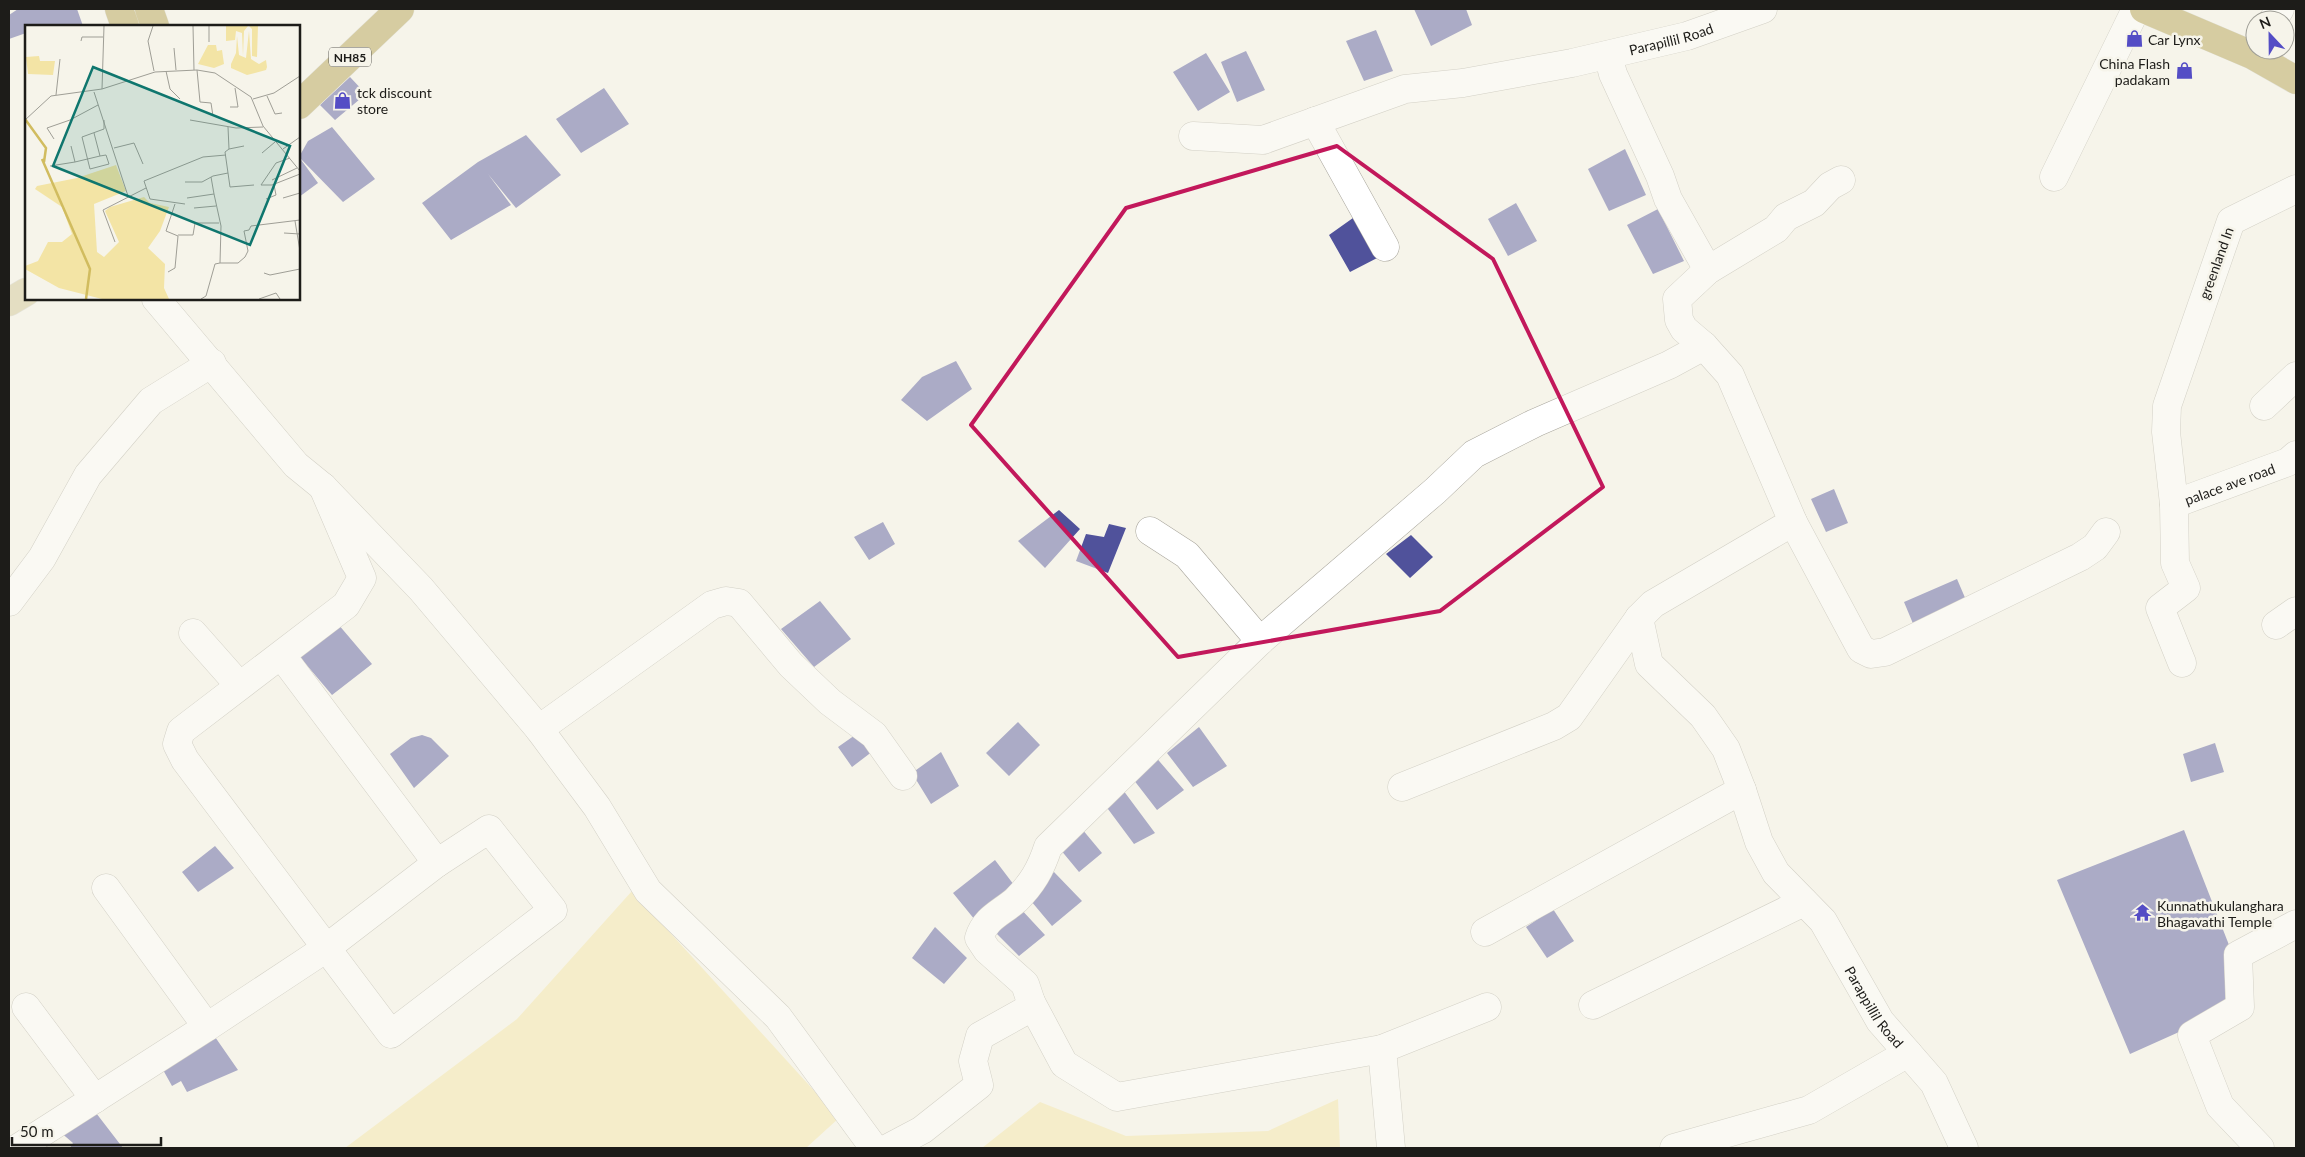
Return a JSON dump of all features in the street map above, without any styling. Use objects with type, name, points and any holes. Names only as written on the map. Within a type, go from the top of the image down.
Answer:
[{"type":"highway","points":[[119,9],[125,25]]},
{"type":"highway","points":[[149,9],[155,25]]},
{"type":"highway","name":"NH85","points":[[300,104],[400,9]]},
{"type":"highway","points":[[2144,9],[2245,48]]},
{"type":"highway","points":[[2266,60],[2296,80]]},
{"type":"main road","points":[[9,302],[25,293]]},
{"type":"street","name":"Parapillil Road","points":[[1193,136],[1263,140],[1405,89],[1463,83],[1608,55],[1687,36],[1763,9]]},
{"type":"street","points":[[2054,177],[2136,9]]},
{"type":"street","points":[[1608,55],[1613,74],[1660,176],[1668,199],[1708,270]]},
{"type":"street","points":[[1315,121],[1385,247]]},
{"type":"street","points":[[1841,180],[1830,186],[1814,203],[1786,217],[1776,229],[1708,270],[1678,299],[1679,320],[1684,329],[1704,346],[1730,375],[1793,522],[1861,648],[1871,654],[1885,652],[2080,557],[2096,547],[2106,532]]},
{"type":"street","name":"greenland ln","points":[[2166,432],[2167,406],[2196,317],[2231,221],[2296,189]]},
{"type":"street","points":[[157,300],[212,363],[296,465],[323,487],[421,589],[539,729],[597,807],[648,891],[778,1017],[874,1148]]},
{"type":"street","points":[[1487,1007],[1382,1049],[1117,1097],[1064,1064],[1031,1002],[1025,984],[987,950],[979,938],[983,926],[1016,900],[1038,875],[1048,848],[1260,641],[1435,491],[1474,454],[1535,423],[1669,365],[1704,346]]},
{"type":"street","points":[[9,602],[42,558],[88,474],[150,401],[212,363]]},
{"type":"street","points":[[2264,406],[2296,376]]},
{"type":"street","name":"palace ave road","points":[[2166,432],[2174,504],[2288,462],[2296,455]]},
{"type":"street","points":[[18,1148],[207,1028],[325,949],[437,864],[489,829],[553,910],[390,1034],[325,949],[185,760],[176,744],[182,731],[239,685],[282,656],[346,605],[362,578],[323,487]]},
{"type":"street","points":[[2174,504],[2176,563],[2186,588],[2160,608],[2182,662]]},
{"type":"street","points":[[1402,787],[1554,726],[1569,717],[1639,618],[1653,604],[1793,522]]},
{"type":"street","points":[[1150,531],[1187,556],[1260,641]]},
{"type":"street","points":[[539,729],[712,605],[726,601],[739,603],[791,665],[830,702],[874,735],[903,776]]},
{"type":"street","name":"Parappillil Road","points":[[1639,618],[1649,664],[1703,716],[1726,749],[1759,842],[1776,873],[1823,921],[1880,1021],[1934,1083],[1964,1148]]},
{"type":"street","points":[[193,633],[239,685]]},
{"type":"street","points":[[282,656],[437,864]]},
{"type":"street","points":[[1485,932],[1742,790]]},
{"type":"street","points":[[106,888],[207,1028]]},
{"type":"street","points":[[1593,1005],[1804,902]]},
{"type":"street","points":[[2260,1148],[2220,1106],[2192,1035],[2240,1007],[2238,955],[2296,924]]},
{"type":"street","points":[[888,1148],[922,1130],[979,1085],[973,1061],[980,1036],[1025,1011],[1031,1002]]},
{"type":"street","points":[[26,1007],[95,1099]]},
{"type":"street","points":[[1382,1049],[1391,1148]]},
{"type":"street","points":[[1674,1148],[1809,1110],[1908,1053]]},
{"type":"highlighted area","points":[[1337,146],[1493,259],[1603,487],[1440,611],[1178,657],[971,425],[1126,208]]},
{"type":"shaded area","points":[[632,891],[839,1118],[806,1148],[345,1148],[517,1019]]},
{"type":"shaded area","points":[[1338,1099],[1340,1148],[982,1148],[1040,1102],[1126,1136],[1268,1131]]},
{"type":"building","points":[[18,9],[77,9],[83,25],[25,25],[25,33],[9,39],[9,15]]},
{"type":"building","points":[[1414,9],[1466,9],[1472,25],[1431,46]]},
{"type":"building","points":[[1376,30],[1393,71],[1364,81],[1346,41]]},
{"type":"building","points":[[1246,51],[1265,90],[1237,102],[1221,62]]},
{"type":"building","points":[[1206,53],[1230,92],[1198,111],[1173,72]]},
{"type":"building","name":"tck discount store","points":[[350,77],[366,94],[335,120],[320,105]]},
{"type":"building","points":[[604,88],[629,124],[581,153],[556,119]]},
{"type":"building","points":[[332,127],[375,179],[343,202],[300,158],[308,141]]},
{"type":"building","points":[[526,135],[561,175],[516,208],[488,174],[511,205],[451,240],[422,203],[478,162]]},
{"type":"building","points":[[1625,149],[1646,195],[1609,211],[1588,169]]},
{"type":"building","points":[[300,158],[318,183],[300,196]]},
{"type":"building","points":[[1516,203],[1537,241],[1508,256],[1488,219]]},
{"type":"building","points":[[1658,209],[1684,261],[1653,274],[1627,225]]},
{"type":"building","points":[[1360,213],[1381,256],[1350,272],[1329,235]]},
{"type":"building","points":[[956,361],[972,389],[927,421],[901,400],[922,377]]},
{"type":"building","points":[[1834,489],[1848,523],[1826,532],[1811,499]]},
{"type":"building","points":[[1059,510],[1080,529],[1045,568],[1018,541]]},
{"type":"building","points":[[883,522],[895,544],[869,560],[854,537]]},
{"type":"building","points":[[1109,524],[1126,528],[1108,573],[1076,561],[1086,534],[1104,537]]},
{"type":"building","points":[[1411,535],[1433,557],[1410,578],[1386,554]]},
{"type":"building","points":[[1957,579],[1966,600],[1914,626],[1904,602]]},
{"type":"building","points":[[820,601],[851,639],[814,667],[781,629]]},
{"type":"building","points":[[338,624],[372,664],[332,695],[299,656]]},
{"type":"building","points":[[1018,722],[1040,745],[1009,776],[986,753]]},
{"type":"building","points":[[1199,727],[1227,766],[1193,787],[1167,753]]},
{"type":"building","points":[[858,733],[873,751],[852,767],[838,747]]},
{"type":"building","points":[[422,735],[431,738],[449,756],[414,788],[390,754],[411,738]]},
{"type":"building","points":[[2215,743],[2224,772],[2191,782],[2183,754]]},
{"type":"building","points":[[941,752],[959,786],[931,804],[912,773]]},
{"type":"building","points":[[1154,755],[1184,790],[1157,810],[1130,775]]},
{"type":"building","points":[[1123,790],[1155,833],[1134,844],[1105,805]]},
{"type":"building","points":[[1082,829],[1102,853],[1079,872],[1060,849]]},
{"type":"building","name":"Kunnathukulanghara Bhagavathi Temple","points":[[2184,830],[2229,945],[2237,1006],[2130,1054],[2057,880]]},
{"type":"building","points":[[215,846],[234,868],[198,892],[182,872]]},
{"type":"building","points":[[995,860],[1014,885],[975,920],[953,893]]},
{"type":"building","points":[[1054,872],[1082,901],[1052,926],[1026,895]]},
{"type":"building","points":[[1019,907],[1045,935],[1019,956],[992,929]]},
{"type":"building","points":[[1553,909],[1574,941],[1547,958],[1526,927]]},
{"type":"building","points":[[935,927],[967,958],[944,984],[912,958]]},
{"type":"building","points":[[213,1034],[238,1070],[187,1092],[181,1081],[172,1086],[162,1068]]},
{"type":"building","points":[[93,1109],[123,1148],[70,1148],[73,1143],[59,1131]]},
{"type":"place","name":"Car Lynx","points":[[2134,39]]},
{"type":"place","name":"China Flash padakam","points":[[2184,71]]},
{"type":"place","name":"tck discount store","points":[[343,100]]},
{"type":"place","name":"Kunnathukulanghara Bhagavathi Temple","points":[[2143,913]]}]
